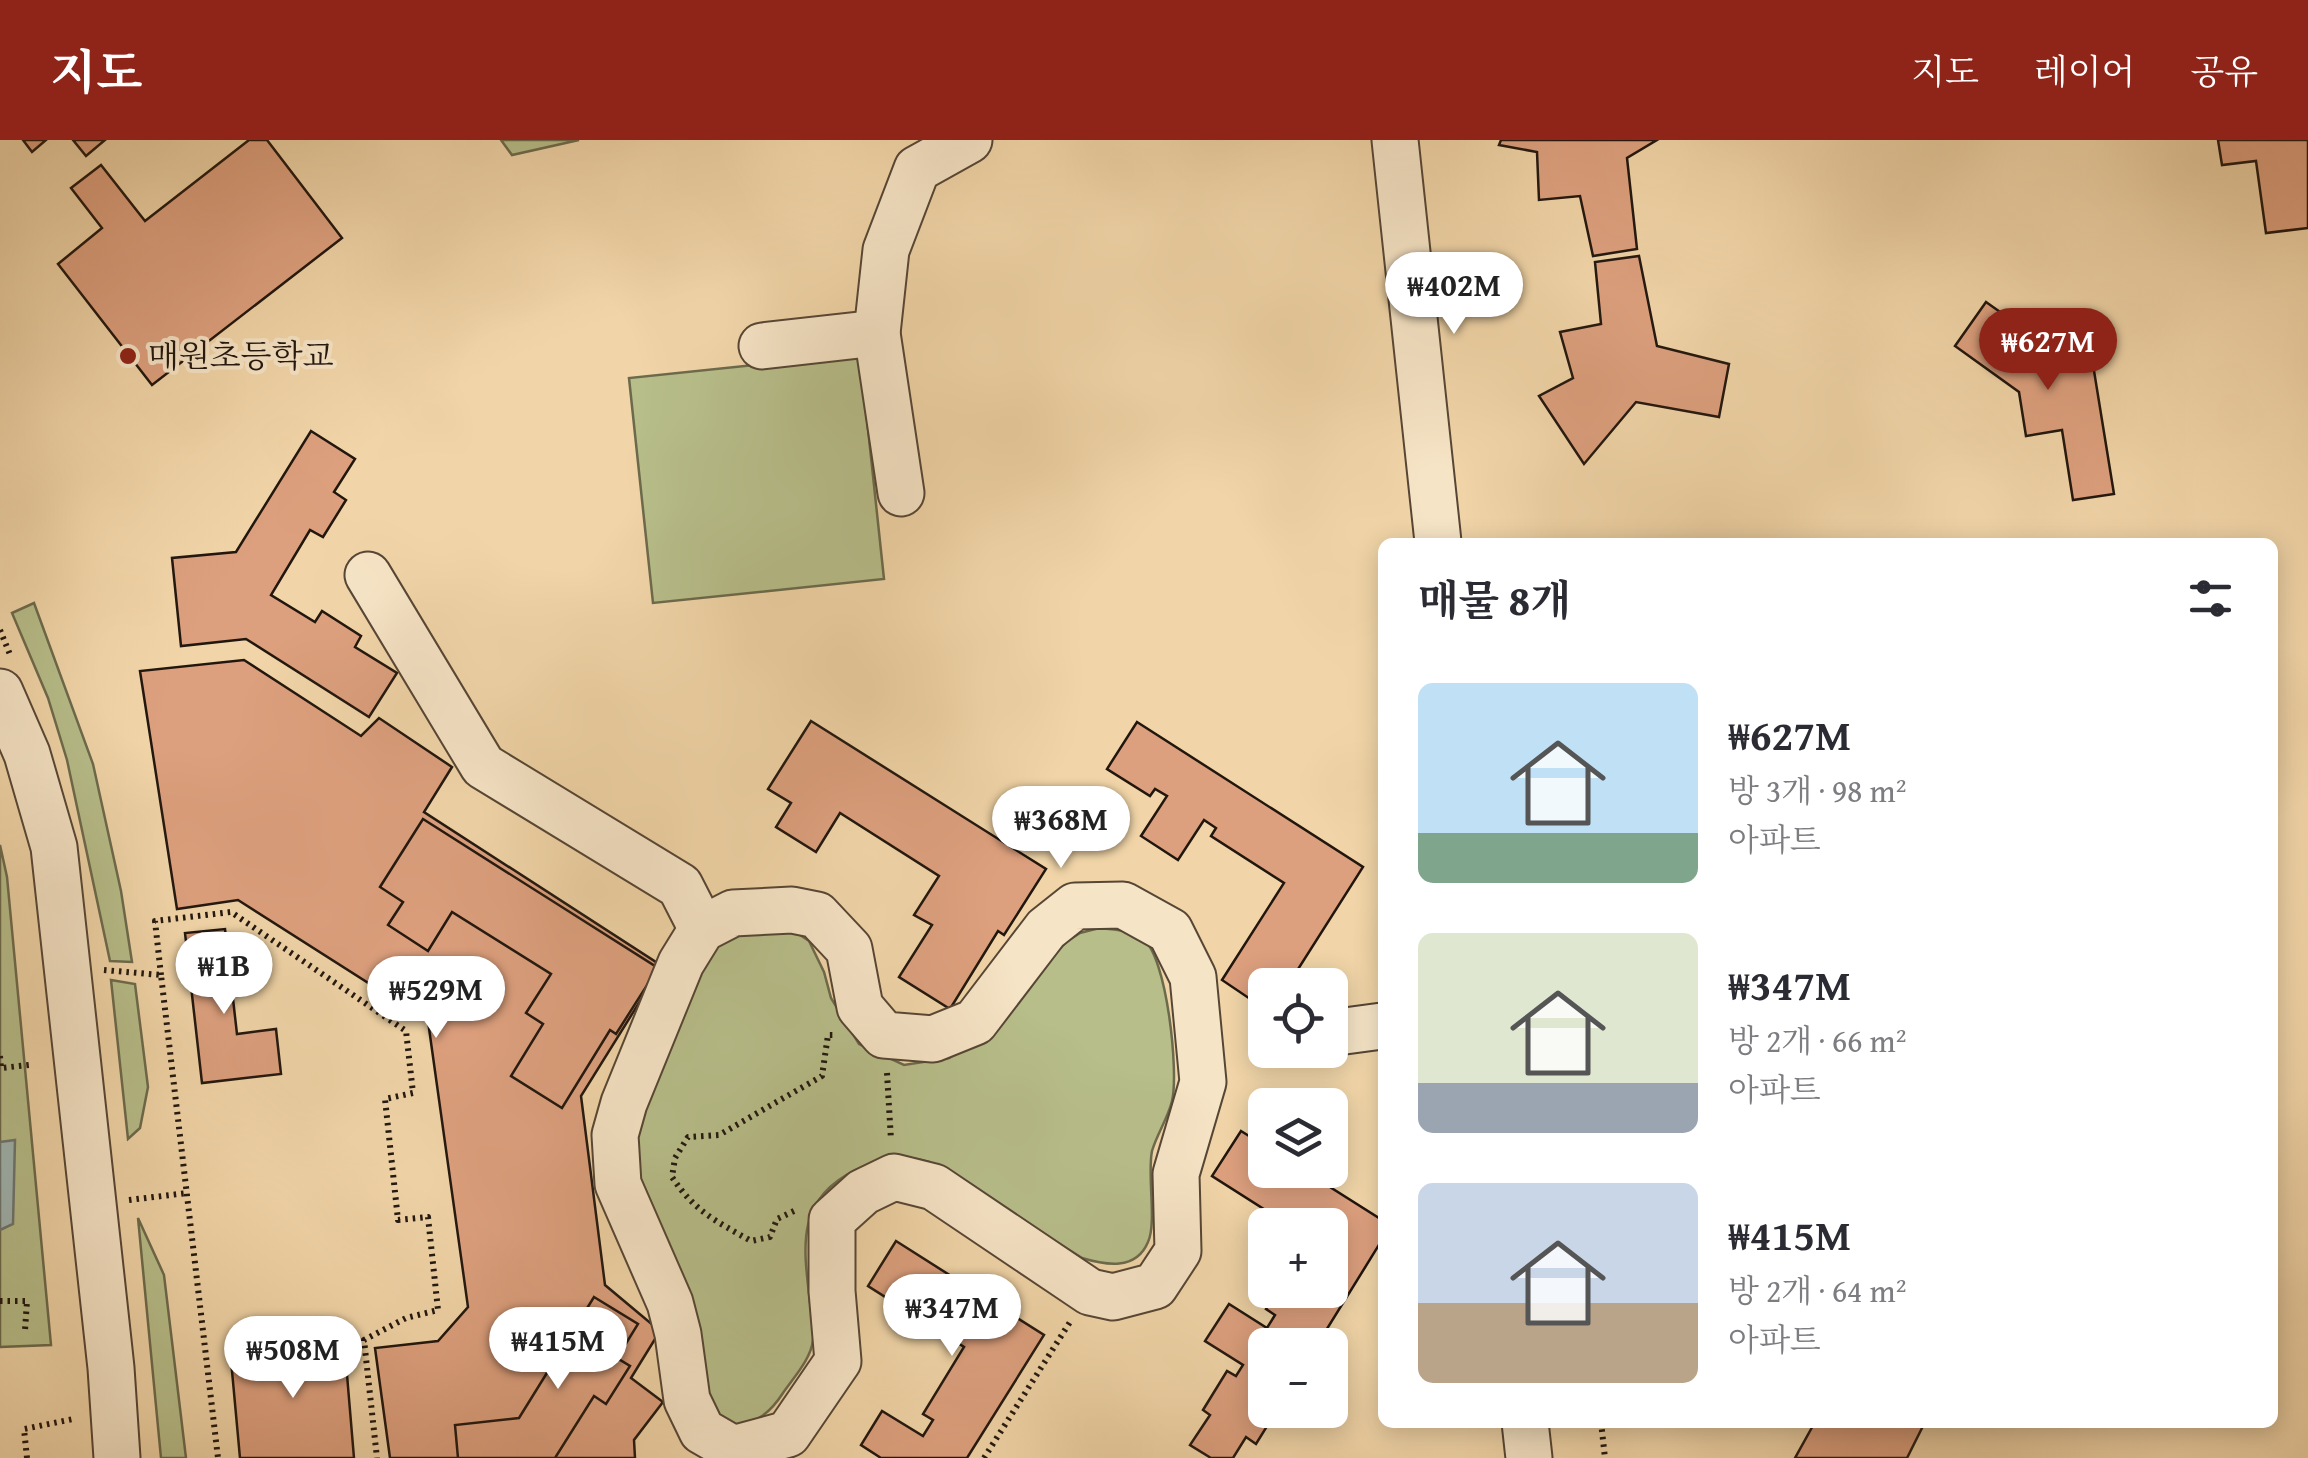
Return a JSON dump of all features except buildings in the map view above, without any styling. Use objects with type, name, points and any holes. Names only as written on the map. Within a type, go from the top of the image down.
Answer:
[{"type":"street","points":[[901,492],[876,333],[886,250],[917,169],[970,140]]},
{"type":"street","points":[[1395,140],[1438,538]]},
{"type":"street","points":[[762,346],[876,333]]},
{"type":"street","points":[[368,575],[484,766],[680,886],[702,930]]},
{"type":"street","points":[[0,692],[26,754],[54,848],[111,1368],[117,1458]]},
{"type":"street","points":[[1123,905],[1170,931],[1192,978],[1202,1082],[1176,1174],[1178,1251],[1155,1286],[1113,1297],[1090,1292],[934,1187],[894,1176],[863,1192],[832,1220],[832,1291],[838,1361],[788,1434],[733,1449],[702,1431],[687,1400],[670,1303],[618,1184],[616,1134],[624,1103],[681,963],[702,930],[734,913],[792,910],[817,914],[849,948],[860,1007],[884,1036],[934,1039],[975,1022],[1046,930],[1075,906],[1123,905]]},
{"type":"street","points":[[1348,1031],[1378,1027]]},
{"type":"street","points":[[1526,1428],[1528,1458]]},
{"type":"path","points":[[218,1458],[156,921],[231,912],[406,1030],[413,1094],[385,1099],[398,1220],[428,1217],[438,1310],[406,1318],[364,1340],[377,1458]]},
{"type":"path","points":[[98,970],[161,975]]},
{"type":"path","points":[[832,1220],[802,1208],[777,1219],[770,1236],[751,1241],[706,1218],[687,1200],[672,1177],[676,1158],[688,1137],[719,1135],[822,1076],[828,1035],[884,1036],[894,1176]]},
{"type":"path","points":[[0,1056],[1,1068],[29,1064]]},
{"type":"path","points":[[122,1201],[187,1193]]},
{"type":"path","points":[[984,1458],[1090,1292]]},
{"type":"path","points":[[0,1301],[27,1301],[25,1330]]},
{"type":"path","points":[[1602,1428],[1605,1458]]},
{"type":"green space","points":[[501,140],[579,140],[512,155]]},
{"type":"green space","points":[[860,354],[884,579],[653,603],[629,378]]},
{"type":"green space","points":[[34,603],[93,764],[132,962],[110,961],[67,760],[48,698],[12,613]]},
{"type":"green space","points":[[0,845],[7,877],[51,1345],[0,1347]]},
{"type":"green space","points":[[1099,928],[1128,932],[1143,939],[1159,968],[1169,1016],[1174,1087],[1152,1151],[1152,1223],[1143,1251],[1119,1264],[1082,1258],[929,1162],[900,1157],[875,1162],[837,1182],[813,1209],[806,1243],[812,1347],[797,1374],[773,1406],[750,1422],[735,1426],[705,1405],[632,1182],[633,1134],[711,944],[739,935],[791,929],[809,941],[831,998],[859,1044],[904,1065],[949,1058],[984,1035],[1066,942]]},
{"type":"green space","points":[[111,980],[135,984],[148,1087],[140,1128],[128,1139]]},
{"type":"green space","points":[[138,1218],[164,1275],[186,1458],[161,1458]]},
{"type":"water","points":[[15,1140],[13,1224],[0,1230],[0,1142]]},
{"type":"place","name":"매원초등학교","points":[[128,356]]}]
